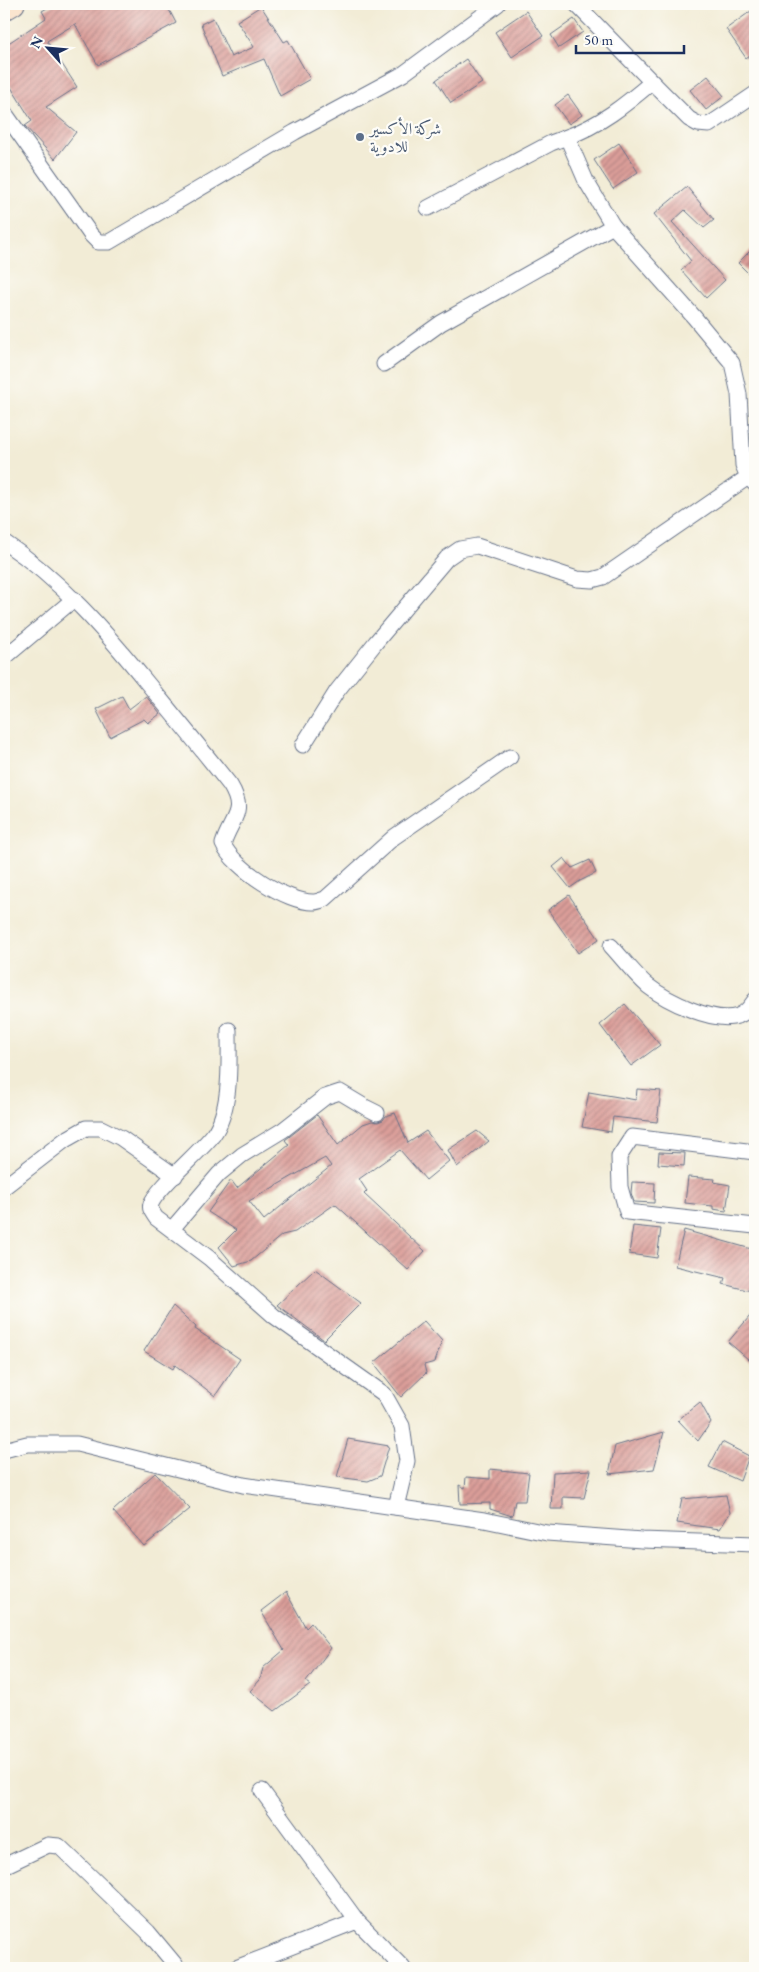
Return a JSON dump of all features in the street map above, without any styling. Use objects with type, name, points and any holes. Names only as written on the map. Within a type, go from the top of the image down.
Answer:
[{"type":"main road","points":[[4,10],[14,4]]},
{"type":"street","points":[[4,112],[91,234],[98,242],[109,242],[295,132],[403,74],[498,4]]},
{"type":"street","points":[[576,4],[689,119],[698,124],[709,125],[755,94]]},
{"type":"street","points":[[428,208],[551,143],[585,130],[611,116],[652,82]]},
{"type":"street","points":[[303,745],[337,691],[376,642],[447,558],[460,549],[477,546],[577,578],[592,580],[603,577],[751,481],[743,465],[739,394],[732,364],[694,317],[613,226],[586,181],[567,137]]},
{"type":"street","points":[[384,364],[442,323],[613,226]]},
{"type":"street","points":[[4,542],[34,562],[107,633],[230,784],[237,796],[238,808],[223,844],[226,852],[256,880],[279,892],[314,902],[325,898],[394,837],[510,757]]},
{"type":"street","points":[[4,658],[74,599]]},
{"type":"street","points":[[611,946],[648,985],[674,1004],[722,1017],[737,1016],[748,1010],[755,1000]]},
{"type":"street","points":[[229,1030],[229,1073],[224,1113],[214,1134],[158,1193],[151,1204],[151,1211],[156,1218],[209,1258],[274,1316],[384,1394],[402,1426],[407,1461],[396,1506]]},
{"type":"street","points":[[172,1229],[219,1174],[242,1155],[283,1130],[325,1097],[340,1092],[365,1108],[377,1113]]},
{"type":"street","points":[[4,1187],[65,1140],[86,1128],[100,1128],[121,1138],[175,1176]]},
{"type":"street","points":[[755,1152],[632,1137],[619,1157],[620,1187],[626,1212],[755,1226]]},
{"type":"street","points":[[4,1450],[27,1444],[77,1444],[243,1485],[396,1506],[484,1520],[547,1533],[642,1540],[755,1544]]},
{"type":"street","points":[[262,1791],[357,1921],[403,1968]]},
{"type":"street","points":[[4,1866],[48,1845],[59,1846],[148,1932],[178,1968]]},
{"type":"street","points":[[236,1968],[357,1921]]},
{"type":"building","points":[[54,4],[166,4],[176,23],[98,65],[75,24],[47,41],[77,87],[46,107],[76,132],[55,159],[25,126],[32,121],[4,76],[4,46],[46,18],[42,11]]},
{"type":"building","points":[[261,6],[284,42],[288,40],[310,79],[280,96],[264,59],[222,76],[201,24],[213,18],[231,57],[254,47],[237,21]]},
{"type":"building","points":[[526,11],[543,36],[512,57],[495,32]]},
{"type":"building","points":[[751,11],[755,18],[755,51],[746,58],[726,29]]},
{"type":"building","points":[[574,19],[583,32],[559,48],[551,35]]},
{"type":"building","points":[[466,59],[482,83],[451,103],[436,80]]},
{"type":"building","points":[[708,76],[724,96],[706,110],[690,90]]},
{"type":"building","points":[[568,95],[582,115],[569,124],[555,105]]},
{"type":"building","points":[[619,143],[638,172],[613,189],[594,160]]},
{"type":"building","points":[[687,187],[714,220],[704,228],[685,210],[672,222],[725,280],[706,298],[681,270],[691,261],[654,214]]},
{"type":"building","points":[[755,246],[755,280],[738,263]]},
{"type":"building","points":[[122,696],[129,709],[146,696],[160,714],[148,723],[144,719],[110,737],[96,709]]},
{"type":"building","points":[[564,858],[572,868],[590,860],[596,873],[570,888],[553,867]]},
{"type":"building","points":[[569,895],[599,939],[578,953],[548,910]]},
{"type":"building","points":[[625,1004],[660,1045],[631,1066],[600,1025]]},
{"type":"building","points":[[637,1089],[661,1091],[657,1122],[613,1117],[611,1132],[582,1127],[589,1092],[636,1100]]},
{"type":"building","points":[[395,1113],[408,1143],[426,1131],[449,1161],[426,1180],[400,1150],[359,1179],[367,1191],[364,1194],[425,1251],[408,1270],[335,1204],[295,1232],[282,1235],[251,1261],[234,1266],[219,1247],[236,1230],[208,1212],[231,1180],[237,1188],[289,1145],[285,1140],[317,1115],[338,1145],[363,1124],[372,1121],[378,1122],[386,1116]],"holes":[[[325,1158],[331,1166],[264,1220],[249,1201]]]},
{"type":"building","points":[[477,1131],[489,1141],[457,1167],[448,1150]]},
{"type":"building","points":[[659,1152],[685,1153],[684,1166],[658,1164]]},
{"type":"building","points":[[688,1177],[715,1179],[714,1182],[730,1185],[726,1211],[713,1209],[713,1206],[685,1203]]},
{"type":"building","points":[[632,1182],[655,1183],[654,1203],[634,1202],[631,1193]]},
{"type":"building","points":[[633,1226],[661,1229],[657,1258],[629,1254]]},
{"type":"building","points":[[684,1230],[755,1250],[755,1292],[723,1284],[725,1278],[675,1266]]},
{"type":"building","points":[[315,1269],[361,1303],[324,1340],[277,1305]]},
{"type":"building","points":[[173,1306],[196,1327],[195,1329],[240,1359],[215,1396],[175,1365],[173,1369],[144,1351]]},
{"type":"building","points":[[755,1310],[755,1365],[728,1342]]},
{"type":"building","points":[[424,1321],[442,1341],[435,1362],[424,1365],[426,1373],[401,1397],[374,1363]]},
{"type":"building","points":[[700,1402],[711,1422],[698,1441],[678,1420]]},
{"type":"building","points":[[664,1432],[654,1469],[609,1474],[615,1446]]},
{"type":"building","points":[[348,1439],[389,1446],[380,1476],[368,1481],[337,1477]]},
{"type":"building","points":[[722,1442],[749,1456],[740,1481],[709,1467]]},
{"type":"building","points":[[490,1469],[529,1473],[525,1501],[515,1501],[512,1516],[490,1509],[490,1503],[460,1504],[459,1485],[465,1488],[466,1477],[490,1479]]},
{"type":"building","points":[[591,1470],[584,1498],[563,1497],[563,1509],[551,1509],[553,1472]]},
{"type":"building","points":[[155,1473],[190,1509],[144,1546],[113,1511]]},
{"type":"building","points":[[726,1495],[730,1513],[720,1529],[677,1523],[682,1499]]},
{"type":"building","points":[[286,1592],[306,1628],[311,1623],[331,1648],[306,1682],[310,1685],[275,1711],[250,1691],[260,1680],[263,1668],[284,1650],[261,1611]]},
{"type":"place","name":"شركة الأكسير للادوية","points":[[360,137]]}]
